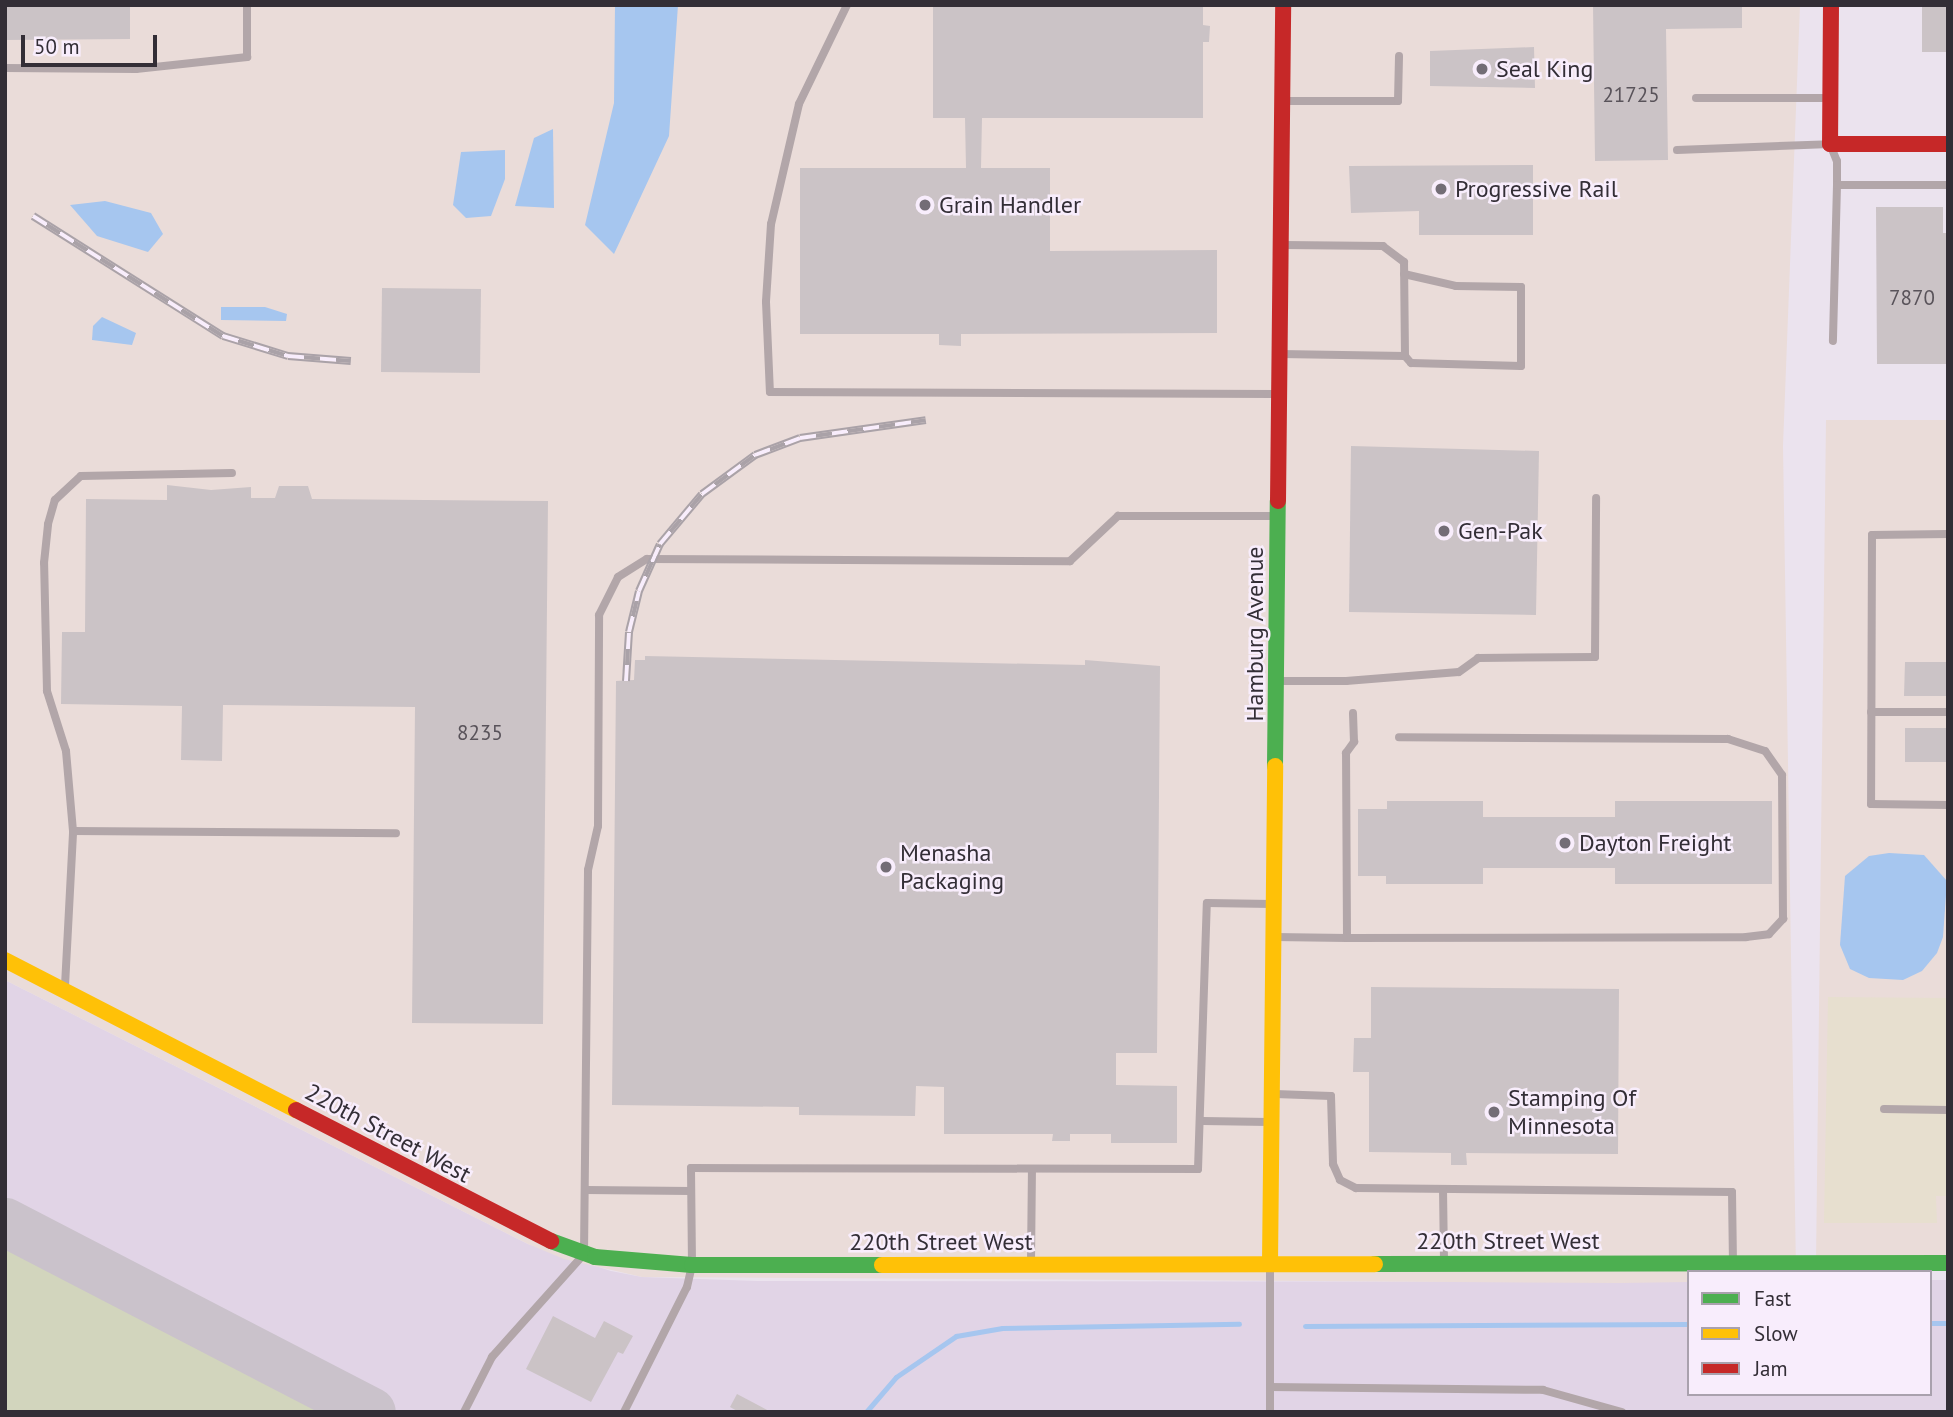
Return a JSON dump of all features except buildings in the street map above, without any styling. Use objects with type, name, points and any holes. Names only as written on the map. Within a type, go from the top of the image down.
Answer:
[{"type":"street","name":"Hamburg Avenue","points":[[1270,1263],[1283,5]]},
{"type":"street","points":[[1831,5],[1830,144],[1948,144]]},
{"type":"street","name":"220th Street West","points":[[5,960],[525,1230],[584,1254],[692,1265],[1948,1262]]},
{"type":"lane","points":[[5,68],[136,69],[247,57],[247,5]]},
{"type":"lane","points":[[847,5],[799,104],[771,224],[766,302],[770,392],[1279,394]]},
{"type":"lane","points":[[1283,101],[1398,101],[1399,56]]},
{"type":"lane","points":[[1696,98],[1830,98]]},
{"type":"lane","points":[[1677,150],[1830,144],[1837,161],[1833,341]]},
{"type":"lane","points":[[1837,185],[1948,186]]},
{"type":"lane","points":[[1281,245],[1383,246],[1404,262],[1404,274],[1405,356],[1411,363],[1521,366],[1521,287],[1456,286],[1404,274]]},
{"type":"lane","points":[[1280,354],[1405,356]]},
{"type":"lane","points":[[64,989],[73,831],[66,751],[47,691],[44,563],[51,510],[61,492],[81,477],[232,473]]},
{"type":"lane","points":[[1277,681],[1346,681],[1460,672],[1478,658],[1595,657],[1596,498]]},
{"type":"lane","points":[[464,1412],[492,1357],[584,1254],[588,870],[598,826],[599,615],[610,587],[627,567],[647,559],[1070,561],[1118,516],[1278,516]]},
{"type":"lane","points":[[1948,534],[1872,535],[1871,712],[1871,804],[1948,804]]},
{"type":"lane","points":[[1871,712],[1948,712]]},
{"type":"lane","points":[[1347,937],[1346,753],[1354,742],[1353,713]]},
{"type":"lane","points":[[1274,937],[1746,937],[1769,934],[1783,919],[1782,775],[1765,751],[1728,739],[1399,737]]},
{"type":"lane","points":[[73,831],[396,833]]},
{"type":"lane","points":[[624,1412],[687,1287],[692,1265],[691,1168],[1198,1169],[1203,1121],[1207,903],[1275,904]]},
{"type":"lane","points":[[1272,1094],[1331,1096],[1331,1156],[1345,1184],[1356,1188],[1732,1192],[1733,1264]]},
{"type":"lane","points":[[1884,1109],[1948,1110]]},
{"type":"lane","points":[[1203,1121],[1272,1122]]},
{"type":"lane","points":[[1031,1264],[1032,1169]]},
{"type":"lane","points":[[1443,1189],[1444,1264]]},
{"type":"lane","points":[[586,1190],[691,1191]]},
{"type":"lane","points":[[1270,1263],[1270,1412]]},
{"type":"lane","points":[[1270,1387],[1543,1390],[1622,1412]]},
{"type":"shaded area","points":[[5,5],[1800,5],[1783,446],[1796,1270],[1687,1270],[1687,1282],[1620,1283],[642,1277],[564,1259],[528,1244],[5,980]]},
{"type":"shaded area","points":[[1826,420],[1948,420],[1948,1262],[1816,1263]]},
{"type":"shaded area","points":[[5,980],[528,1244],[611,1271],[642,1277],[758,1281],[1687,1282],[1687,1396],[1932,1396],[1932,1280],[1948,1280],[1948,1412],[5,1412]]},
{"type":"green space","points":[[5,1241],[333,1412],[5,1412]]},
{"type":"sand","points":[[1828,997],[1948,998],[1948,1196],[1936,1196],[1937,1223],[1824,1223]]},
{"type":"water","points":[[615,5],[678,5],[669,136],[614,254],[585,225],[614,103]]},
{"type":"water","points":[[553,129],[554,208],[515,206],[534,138]]},
{"type":"water","points":[[505,150],[505,179],[491,216],[466,218],[453,205],[461,152]]},
{"type":"water","points":[[105,201],[151,213],[163,234],[148,252],[97,236],[70,205]]},
{"type":"water","points":[[221,307],[265,307],[287,314],[286,321],[221,320]]},
{"type":"water","points":[[102,317],[136,333],[132,345],[92,340],[93,326]]},
{"type":"water","points":[[1889,853],[1924,855],[1947,881],[1943,937],[1937,953],[1922,971],[1903,980],[1869,978],[1850,969],[1840,945],[1845,876],[1869,856]]},
{"type":"waterway","points":[[1932,1323],[1948,1323]]},
{"type":"waterway","points":[[866,1412],[896,1377],[956,1336],[1002,1328],[1239,1324]]},
{"type":"waterway","points":[[1305,1326],[1687,1324]]},
{"type":"taxiway","points":[[5,1222],[371,1412]]},
{"type":"railway","points":[[33,216],[223,336],[288,356],[351,361]]},
{"type":"railway","points":[[626,681],[629,632],[639,591],[660,544],[702,494],[755,455],[800,438],[926,420]]},
{"type":"traffic: fast","points":[[1275,766],[1278,501]]},
{"type":"traffic: fast","points":[[551,1241],[595,1257],[692,1265],[882,1265]]},
{"type":"traffic: fast","points":[[1375,1264],[1948,1263]]},
{"type":"traffic: slow","points":[[1270,1263],[1275,766]]},
{"type":"traffic: slow","points":[[5,960],[296,1110]]},
{"type":"traffic: slow","points":[[882,1265],[1375,1264]]},
{"type":"traffic: jam","points":[[1278,501],[1283,5]]},
{"type":"traffic: jam","points":[[1831,5],[1830,144],[1948,144]]},
{"type":"traffic: jam","points":[[296,1110],[551,1241]]},
{"type":"place","name":"Seal King","points":[[1482,69]]},
{"type":"place","name":"Progressive Rail","points":[[1441,189]]},
{"type":"place","name":"Grain Handler","points":[[925,205]]},
{"type":"place","name":"Gen-Pak","points":[[1444,531]]},
{"type":"place","name":"Dayton Freight","points":[[1565,843]]},
{"type":"place","name":"Menasha Packaging","points":[[886,867]]},
{"type":"place","name":"Stamping Of Minnesota","points":[[1494,1112]]}]
